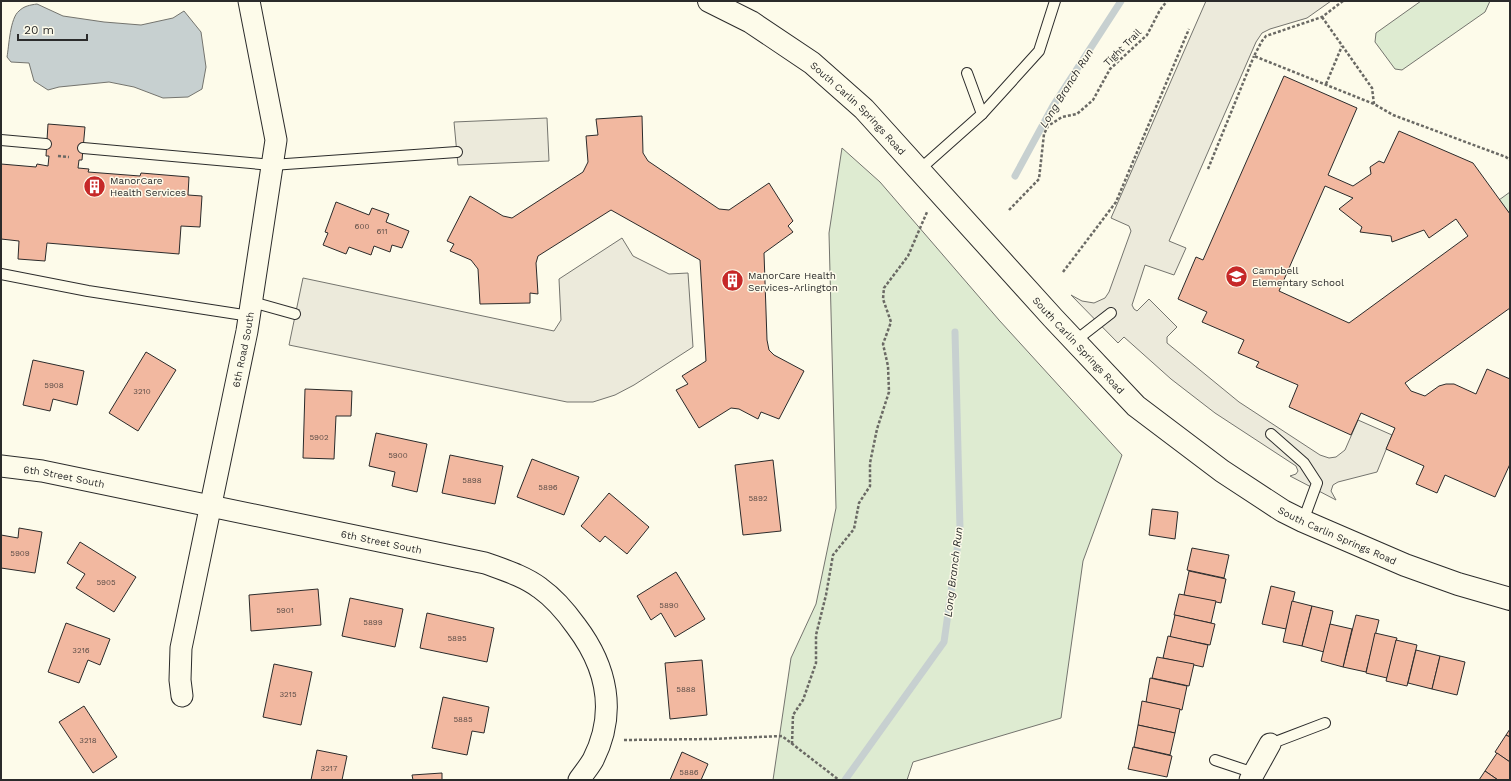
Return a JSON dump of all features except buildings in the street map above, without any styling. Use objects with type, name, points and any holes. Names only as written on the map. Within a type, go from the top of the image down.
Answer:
[{"type":"main road","name":"South Carlin Springs Road","points":[[709,1],[751,22],[812,63],[864,109],[1136,406],[1222,471],[1303,521],[1405,565],[1458,584],[1510,599]]},
{"type":"street","name":"6th Road South","points":[[182,696],[180,680],[181,648],[251,309],[276,140],[249,1]]},
{"type":"street","name":"6th Street South","points":[[1,466],[42,471],[485,563],[515,574],[540,588],[564,610],[581,632],[598,663],[606,688],[607,714],[602,740],[592,761],[579,780]]},
{"type":"street","points":[[1252,776],[1270,744]]},
{"type":"lane","points":[[919,170],[982,114],[1039,51],[1054,1]]},
{"type":"lane","points":[[967,73],[982,114]]},
{"type":"lane","points":[[1,140],[46,144]]},
{"type":"lane","points":[[83,148],[272,165],[457,152]]},
{"type":"lane","points":[[1,274],[88,291],[295,314]]},
{"type":"lane","points":[[1075,341],[1112,313]]},
{"type":"lane","points":[[1271,434],[1304,463],[1317,483],[1303,521]]},
{"type":"lane","points":[[1270,744],[1325,723]]},
{"type":"lane","points":[[1215,760],[1252,776]]},
{"type":"path","name":"Tight Trail","points":[[1010,210],[1039,179],[1044,134],[1048,126],[1062,118],[1077,114],[1093,100],[1110,69],[1147,35],[1160,10],[1167,1]]},
{"type":"path","points":[[1208,169],[1254,56],[1266,36],[1322,17],[1343,1]]},
{"type":"path","points":[[1322,17],[1372,88],[1374,104]]},
{"type":"path","points":[[1063,272],[1116,202],[1189,29]]},
{"type":"path","points":[[1326,84],[1343,46]]},
{"type":"path","points":[[1254,56],[1374,104],[1394,115],[1510,160]]},
{"type":"path","points":[[792,744],[793,715],[803,700],[816,663],[816,635],[826,595],[833,555],[854,529],[859,503],[870,486],[870,463],[877,429],[889,392],[888,366],[883,344],[891,322],[883,299],[884,288],[908,256],[936,189]]},
{"type":"path","points":[[602,740],[712,739],[782,736],[839,780]]},
{"type":"green space","points":[[1421,1],[1490,1],[1485,12],[1402,70],[1395,69],[1375,42],[1376,33]]},
{"type":"green space","points":[[842,148],[880,182],[999,320],[1122,455],[1083,561],[1061,718],[913,762],[907,780],[773,780],[791,658],[816,604],[836,508],[829,233]]},
{"type":"green space","points":[[1510,192],[1510,214],[1499,200]]},
{"type":"shaded area","points":[[1206,1],[1331,1],[1307,18],[1270,29],[1262,33],[1256,42],[1169,241],[1186,248],[1174,275],[1145,265],[1132,305],[1137,311],[1149,299],[1177,327],[1167,337],[1167,343],[1239,402],[1320,455],[1329,458],[1336,457],[1345,450],[1358,420],[1392,435],[1377,472],[1338,482],[1333,485],[1331,491],[1336,500],[1290,476],[1296,474],[1298,471],[1296,466],[1215,413],[1171,379],[1124,337],[1118,343],[1071,295],[1082,301],[1094,303],[1105,298],[1109,292],[1131,231],[1129,226],[1111,218]]},
{"type":"shaded area","points":[[37,4],[63,16],[104,22],[141,25],[173,18],[184,11],[201,32],[206,67],[202,89],[188,97],[163,98],[134,87],[109,82],[59,87],[48,90],[34,81],[29,63],[11,62],[7,57],[9,39],[16,15],[21,9]]},
{"type":"shaded area","points":[[547,118],[549,161],[458,165],[454,122]]},
{"type":"shaded area","points":[[622,238],[633,256],[669,274],[688,273],[693,347],[634,385],[615,395],[593,402],[567,402],[289,345],[303,278],[554,331],[561,320],[559,279]]},
{"type":"waterway","name":"Long Branch Run","points":[[1015,176],[1053,106],[1121,1]]},
{"type":"waterway","name":"Long Branch Run","points":[[845,780],[944,642],[960,529],[955,332]]},
{"type":"place","name":"ManorCare Health Services","points":[[95,186]]},
{"type":"place","name":"Campbell Elementary School","points":[[1237,276]]},
{"type":"place","name":"ManorCare Health Services-Arlington","points":[[733,281]]}]
